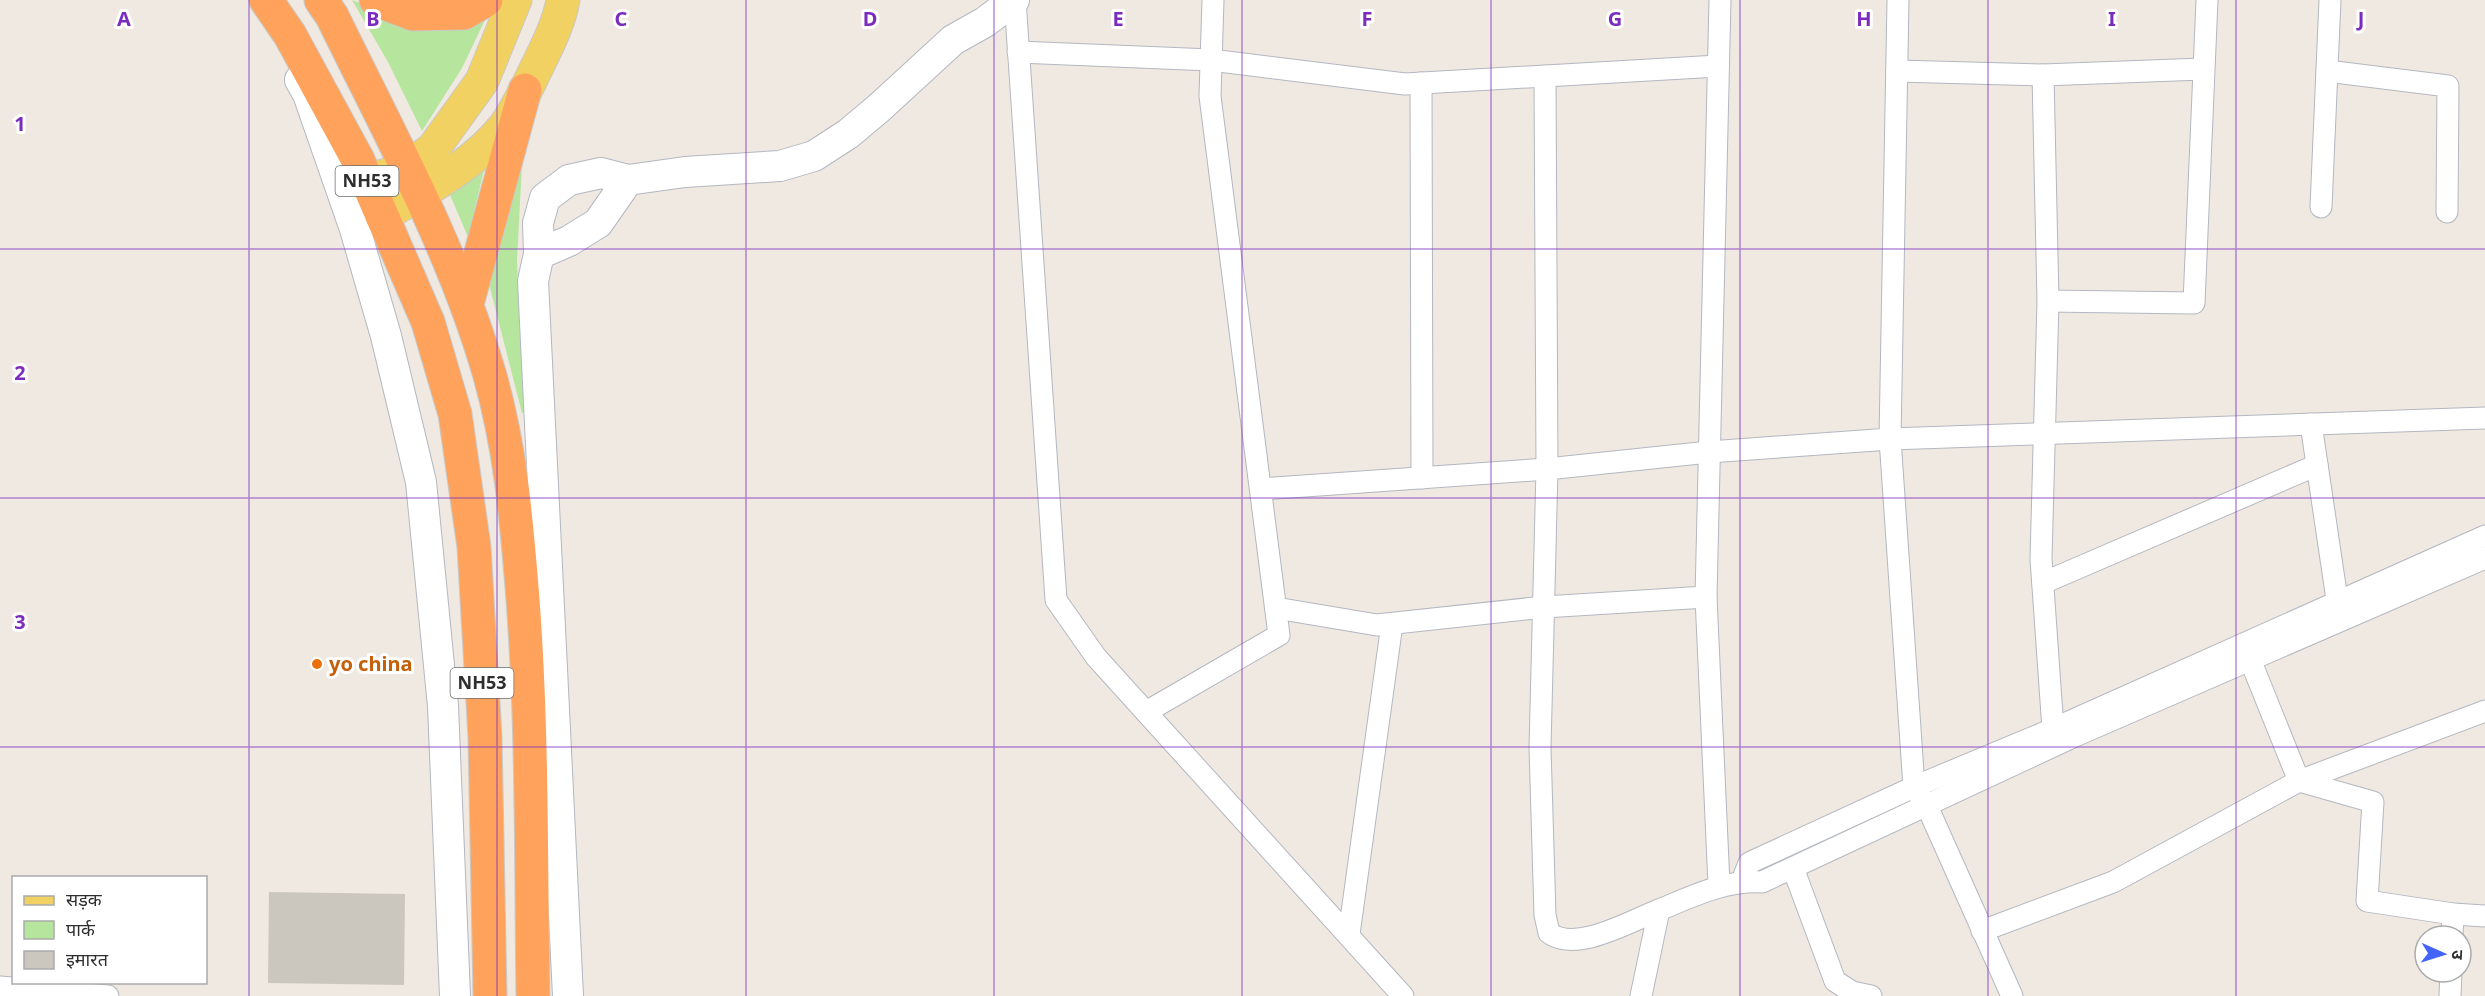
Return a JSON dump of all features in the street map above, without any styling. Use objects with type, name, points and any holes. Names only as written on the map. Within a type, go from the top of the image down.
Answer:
[{"type":"highway","name":"NH53","points":[[266,0],[290,35],[358,160],[428,322],[455,414],[472,536],[485,737],[490,996]]},
{"type":"highway","name":"NH53","points":[[321,0],[332,16],[412,181],[467,304],[497,405],[514,489],[528,660],[533,996]]},
{"type":"highway","points":[[376,0],[413,14],[464,14],[486,0]]},
{"type":"highway","points":[[467,304],[525,90]]},
{"type":"main road","points":[[382,216],[412,181],[482,81],[515,0]]},
{"type":"main road","points":[[367,182],[412,181],[463,165],[505,125],[548,43],[561,12],[563,0]]},
{"type":"street","points":[[256,0],[308,94],[355,229],[386,336],[421,482],[443,706],[455,996]]},
{"type":"street","points":[[1015,0],[1056,600],[1096,657],[1403,996]]},
{"type":"street","points":[[568,996],[533,281],[539,254],[538,223],[545,198],[569,180],[600,173],[628,180],[685,172],[780,166],[814,156],[848,134],[953,40],[985,22],[1015,0]]},
{"type":"street","points":[[1146,712],[1279,635],[1210,96],[1213,0]]},
{"type":"street","points":[[1719,885],[1706,597],[1720,0]]},
{"type":"street","points":[[1898,0],[1890,439],[1914,787],[1927,806],[2012,996]]},
{"type":"street","points":[[2048,301],[2194,303],[2202,69],[2207,0]]},
{"type":"street","points":[[2321,207],[2330,0]]},
{"type":"street","points":[[1018,52],[1211,60],[1405,84],[1718,66]]},
{"type":"street","points":[[1897,71],[2043,75],[2202,69]]},
{"type":"street","points":[[2327,71],[2448,86],[2447,212]]},
{"type":"street","points":[[2043,75],[2048,301],[2043,583],[2055,737]]},
{"type":"street","points":[[1545,76],[1547,469],[1540,748],[1545,915],[1549,933],[1558,940],[1583,940],[1719,885],[1742,881],[1762,882],[1927,806],[2055,737]]},
{"type":"street","points":[[1421,83],[1422,478]]},
{"type":"street","points":[[539,254],[569,241],[598,223],[628,180]]},
{"type":"street","points":[[1261,489],[1547,469],[1709,452],[1890,439],[2485,418]]},
{"type":"street","points":[[2311,424],[2338,612]]},
{"type":"street","points":[[2043,583],[2317,465]]},
{"type":"street","points":[[1742,881],[1749,863],[1914,787],[2055,737],[2338,612],[2485,537]]},
{"type":"street","points":[[2338,612],[2485,558]]},
{"type":"street","points":[[1276,608],[1377,625],[1544,607],[1706,597]]},
{"type":"street","points":[[1349,934],[1392,624]]},
{"type":"street","points":[[2247,652],[2299,781]]},
{"type":"street","points":[[1982,931],[2113,882],[2299,781],[2483,716]]},
{"type":"street","points":[[2299,781],[2373,802],[2367,901],[2452,914],[2485,916]]},
{"type":"street","points":[[1793,868],[1835,981],[1852,992],[1871,996]]},
{"type":"street","points":[[1641,996],[1659,910]]},
{"type":"street","points":[[2452,914],[2452,924]]},
{"type":"street","points":[[0,987],[108,996]]},
{"type":"green space","points":[[352,0],[382,12],[493,3],[462,68],[422,131],[388,62]]},
{"type":"green space","points":[[523,145],[517,260],[520,338],[528,411],[522,413],[489,284],[489,274]]},
{"type":"green space","points":[[488,153],[468,237],[445,183]]},
{"type":"building","points":[[269,892],[405,894],[404,985],[268,983]]},
{"type":"place","name":"yo china","points":[[317,664]]}]
